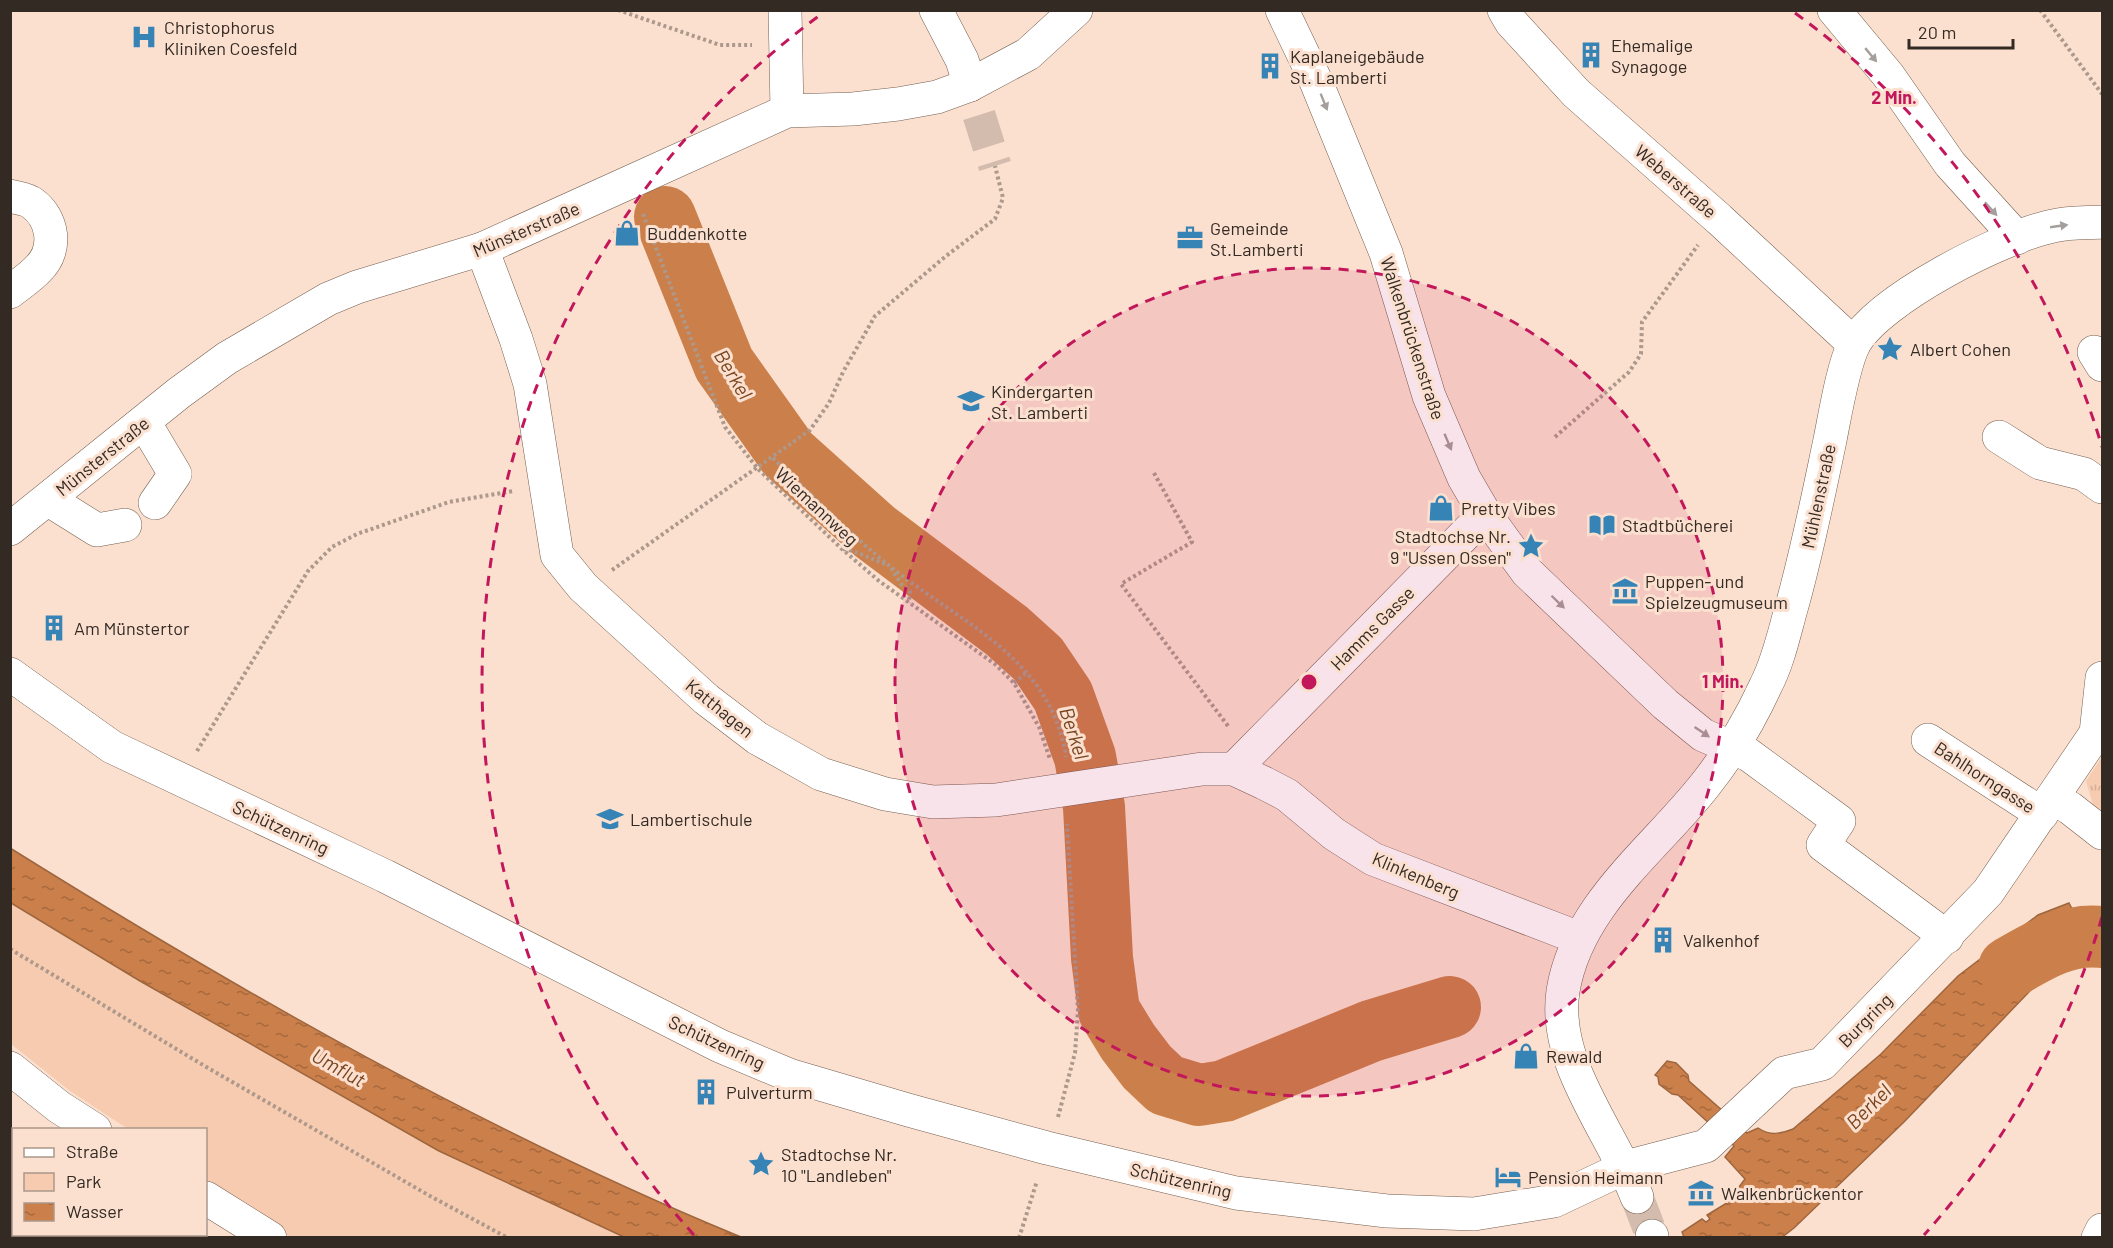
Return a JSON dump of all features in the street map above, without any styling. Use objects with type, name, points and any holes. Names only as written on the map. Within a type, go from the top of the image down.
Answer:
[{"type":"street","points":[[785,10],[787,111]]},
{"type":"street","points":[[936,10],[962,60],[970,86]]},
{"type":"street","name":"Münsterstraße","points":[[10,529],[227,358],[328,299],[357,287],[482,249],[787,111],[853,109],[898,104],[936,97],[970,86],[1028,54],[1076,10]]},
{"type":"street","name":"Walkenbrückenstraße","points":[[1282,10],[1315,79],[1386,253],[1429,396],[1464,478],[1485,514],[1527,572],[1618,660],[1703,735],[1749,755],[1839,821],[1823,845],[1947,937]]},
{"type":"street","points":[[1834,10],[1888,75],[1950,164],[2017,238]]},
{"type":"street","name":"Weberstraße","points":[[1513,14],[1576,93],[1719,219],[1854,344]]},
{"type":"street","points":[[10,196],[31,202],[45,216],[52,235],[49,254],[40,268],[10,292]]},
{"type":"street","name":"Mühlenstraße","points":[[1631,1182],[1570,1063],[1561,1023],[1563,992],[1579,938],[1596,910],[1705,785],[1731,748],[1767,683],[1807,552],[1837,401],[1854,344],[1881,312],[1957,265],[2017,238],[2053,226],[2103,222]]},
{"type":"street","name":"Katthagen","points":[[482,249],[516,339],[530,384],[557,555],[583,587],[706,699],[758,738],[821,774],[885,794],[933,802],[996,800],[1202,769],[1243,759]]},
{"type":"street","points":[[144,422],[175,474],[155,503]]},
{"type":"street","points":[[1999,437],[2040,463],[2084,474],[2103,487]]},
{"type":"street","points":[[49,500],[97,530],[125,525]]},
{"type":"street","name":"Hamms Gasse","points":[[1243,759],[1485,514]]},
{"type":"street","name":"Schützenring","points":[[10,674],[112,747],[386,876],[720,1046],[789,1075],[1047,1148],[1236,1193],[1388,1211],[1474,1214],[1554,1201],[1631,1182]]},
{"type":"street","name":"Burgring","points":[[1631,1182],[1706,1146],[1784,1073],[1822,1064],[1947,937],[1988,892],[2096,733],[2103,678]]},
{"type":"street","name":"Bahlhorngasse","points":[[1928,740],[2047,806]]},
{"type":"street","name":"Klinkenberg","points":[[1243,759],[1334,834],[1373,859],[1579,938]]},
{"type":"street","points":[[2047,806],[2103,833]]},
{"type":"street","points":[[10,1068],[59,1107],[92,1128]]},
{"type":"street","points":[[207,1199],[270,1238]]},
{"type":"street","points":[[2098,1238],[2103,1230]]},
{"type":"path","points":[[618,10],[720,45],[786,44]]},
{"type":"path","points":[[2040,10],[2103,94]]},
{"type":"path","points":[[583,587],[625,563],[713,497],[758,469],[796,441],[820,419],[875,316],[946,256],[995,219],[1003,198],[995,166]]},
{"type":"path","name":"Wiemannweg","points":[[630,183],[725,427],[758,469],[842,549],[909,603],[996,665],[1014,683],[1039,727],[1051,762],[1083,787]]},
{"type":"path","points":[[1555,437],[1629,372],[1641,354],[1642,322],[1685,260],[1719,219]]},
{"type":"path","points":[[774,457],[834,518],[889,566],[979,627],[1026,673],[1042,693],[1058,728],[1066,760],[1083,787],[1075,1053],[1019,1238]]},
{"type":"path","points":[[1154,473],[1192,542],[1121,584],[1231,729],[1243,759]]},
{"type":"path","points":[[181,781],[224,704],[308,571],[332,547],[357,534],[449,502],[545,487]]},
{"type":"path","points":[[842,549],[858,551],[867,558],[889,566],[901,584],[910,591],[909,603]]},
{"type":"path","points":[[1014,683],[1026,673]]},
{"type":"path","points":[[10,950],[203,1065],[500,1236],[508,1238]]},
{"type":"green space","points":[[2102,757],[2102,811],[2093,805],[2086,781]]},
{"type":"green space","points":[[10,903],[140,981],[439,1151],[624,1237],[290,1237],[207,1182],[207,1128],[126,1128],[70,1091],[11,1044]]},
{"type":"water","name":"Umflut","points":[[10,848],[187,956],[368,1058],[552,1152],[741,1237],[624,1237],[439,1151],[140,981],[11,903]]},
{"type":"water","points":[[2069,903],[2086,935],[2081,956],[2066,959],[2053,967],[1904,1122],[1794,1228],[1781,1238],[1684,1237],[1682,1232],[1702,1219],[1706,1222],[1710,1219],[1707,1215],[1740,1195],[1736,1191],[1745,1179],[1725,1157],[1734,1146],[1728,1139],[1739,1126],[1747,1133],[1758,1128],[1775,1133],[1793,1129],[1881,1054],[1958,976],[2038,915]]},
{"type":"water","points":[[1667,1061],[1676,1063],[1688,1075],[1689,1081],[1724,1112],[1711,1125],[1678,1095],[1672,1094],[1659,1084],[1658,1077],[1655,1075]]},
{"type":"waterway","name":"Berkel","points":[[665,217],[724,364],[788,454],[875,532],[1007,631],[1038,659],[1063,696],[1085,757],[1094,807],[1102,958],[1109,1011],[1147,1067],[1166,1085],[1199,1095],[1224,1091],[1371,1031],[1450,1007]]},
{"type":"waterway","name":"Berkel","points":[[2009,968],[2053,945],[2089,936],[2102,937]]},
{"type":"tunnel","points":[[979,115],[995,166]]},
{"type":"tunnel","points":[[1637,1197],[1652,1236]]},
{"type":"place","name":"Christophorus Kliniken Coesfeld","points":[[144,37]]},
{"type":"place","name":"Ehemalige Synagoge","points":[[1591,55]]},
{"type":"place","name":"Kaplaneigebäude St. Lamberti","points":[[1270,66]]},
{"type":"place","name":"Buddenkotte","points":[[627,233]]},
{"type":"place","name":"Gemeinde St.Lamberti","points":[[1190,238]]},
{"type":"place","name":"Albert Cohen","points":[[1890,349]]},
{"type":"place","name":"Kindergarten St. Lamberti","points":[[971,401]]},
{"type":"place","name":"Pretty Vibes","points":[[1441,508]]},
{"type":"place","name":"Stadtbücherei","points":[[1602,525]]},
{"type":"place","name":"Stadtochse Nr. 9 \"Ussen Ossen\"","points":[[1531,546]]},
{"type":"place","name":"Puppen- und Spielzeugmuseum","points":[[1625,591]]},
{"type":"place","name":"Am Münstertor","points":[[54,628]]},
{"type":"place","name":"Lambertischule","points":[[610,819]]},
{"type":"place","name":"Valkenhof","points":[[1663,940]]},
{"type":"place","name":"Rewald","points":[[1526,1056]]},
{"type":"place","name":"Pulverturm","points":[[706,1092]]},
{"type":"place","name":"Stadtochse Nr. 10 \"Landleben\"","points":[[761,1164]]},
{"type":"place","name":"Pension Heimann","points":[[1508,1177]]},
{"type":"place","name":"Walkenbrückentor","points":[[1701,1193]]}]
